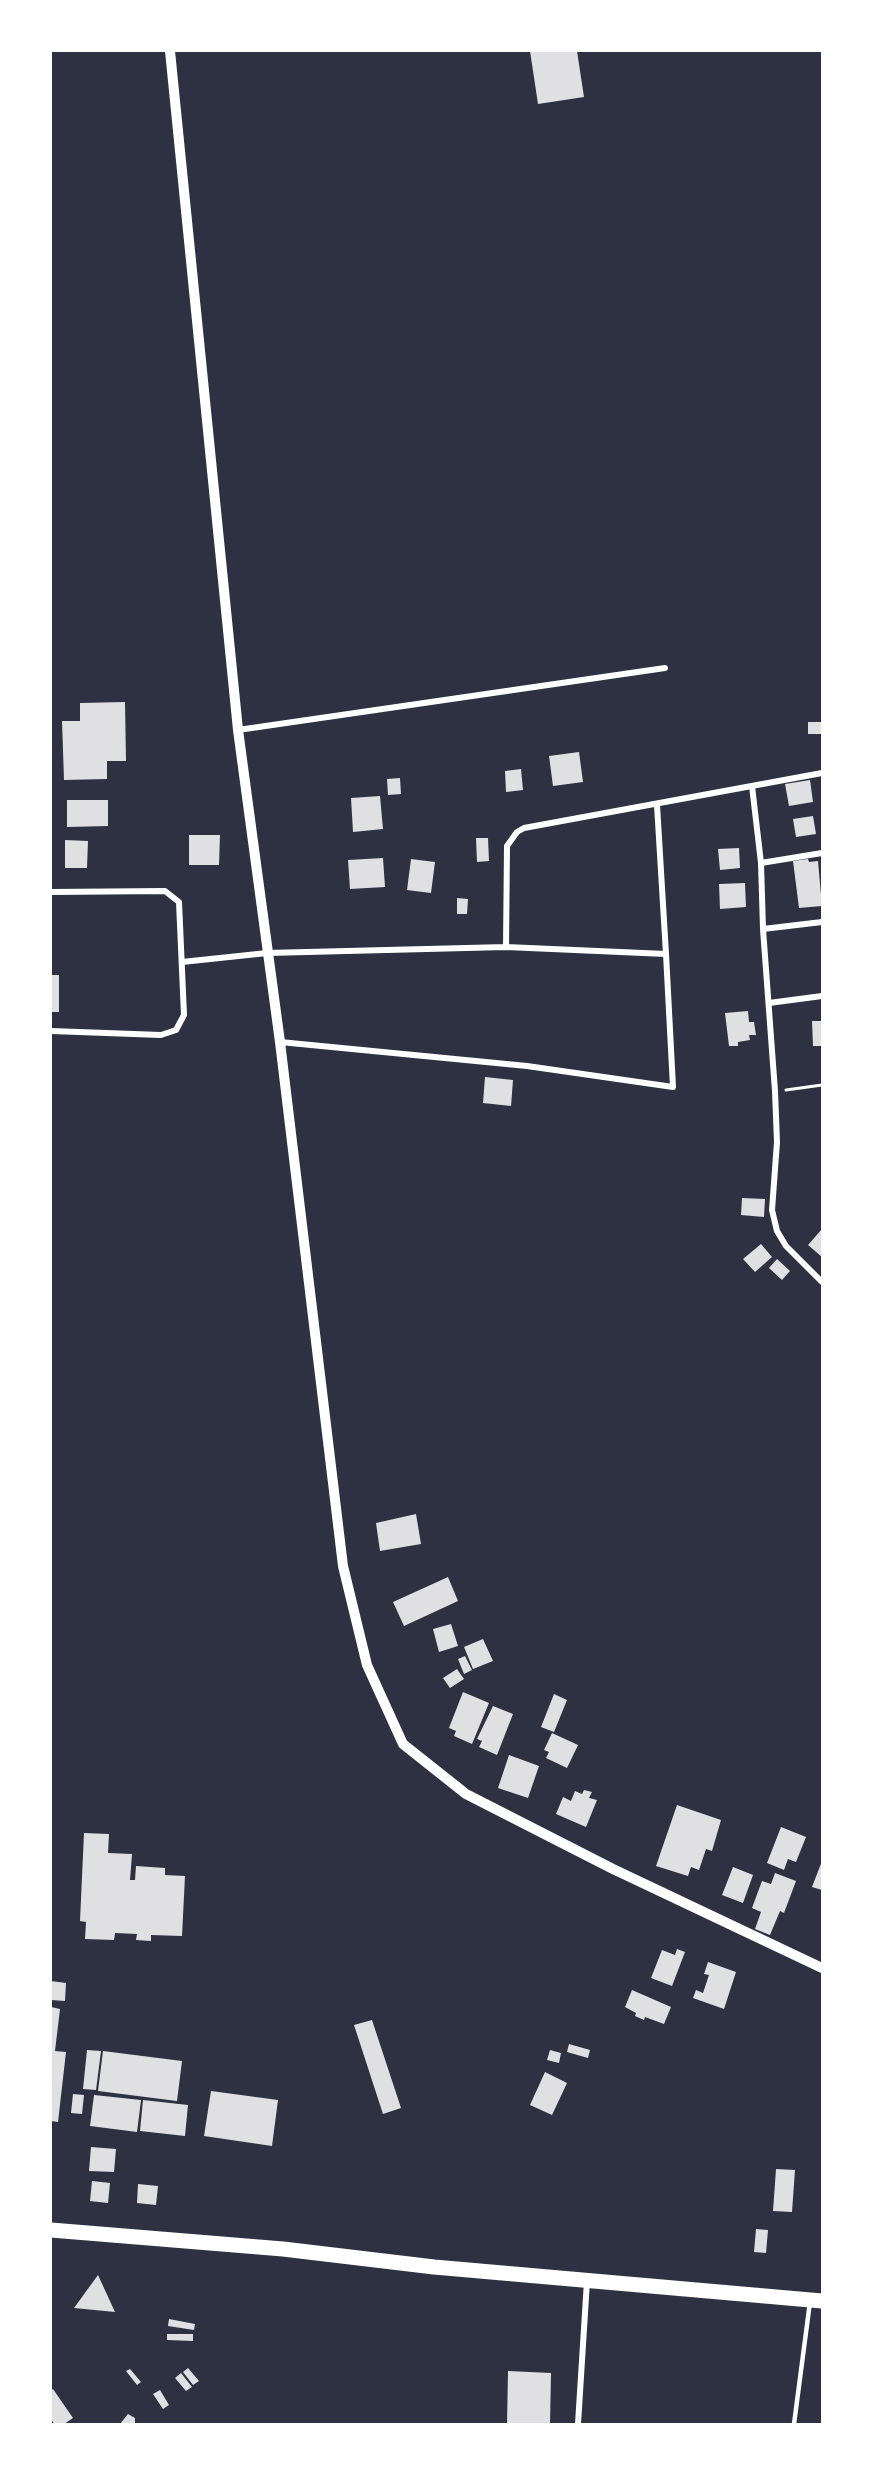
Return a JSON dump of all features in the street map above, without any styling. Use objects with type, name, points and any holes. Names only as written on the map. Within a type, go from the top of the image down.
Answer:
[{"type":"highway","points":[[51,2230],[816,2300]]},
{"type":"street","points":[[170,51],[238,730],[280,1042],[343,1566],[367,1665],[403,1744],[466,1794],[613,1869],[822,1968]]},
{"type":"street","points":[[238,730],[665,668]]},
{"type":"street","points":[[506,947],[507,846],[517,832],[542,824],[657,805],[822,772]]},
{"type":"street","points":[[752,786],[761,863],[763,929],[775,1091],[777,1142],[772,1210],[777,1231],[797,1258],[822,1281]]},
{"type":"street","points":[[280,1042],[527,1066],[673,1088],[657,805]]},
{"type":"street","points":[[761,863],[822,853]]},
{"type":"street","points":[[51,892],[165,891],[179,902],[184,1015],[176,1030],[161,1035],[51,1031]]},
{"type":"street","points":[[763,929],[822,922]]},
{"type":"street","points":[[182,962],[267,953],[506,947],[666,954]]},
{"type":"street","points":[[769,1003],[822,996]]},
{"type":"street","points":[[578,2424],[587,2280]]},
{"type":"lane","points":[[794,2424],[816,2300]]},
{"type":"path","points":[[775,1091],[822,1085]]},
{"type":"building","points":[[530,51],[577,51],[584,97],[538,104]]},
{"type":"building","points":[[125,702],[126,761],[107,761],[107,779],[64,780],[62,721],[80,721],[80,703]]},
{"type":"building","points":[[808,722],[822,722],[822,734],[808,734]]},
{"type":"building","points":[[579,752],[583,782],[553,786],[549,756]]},
{"type":"building","points":[[521,769],[523,790],[506,792],[505,771]]},
{"type":"building","points":[[400,778],[401,794],[388,795],[387,779]]},
{"type":"building","points":[[810,780],[813,802],[789,806],[785,784]]},
{"type":"building","points":[[380,796],[383,829],[353,832],[351,798]]},
{"type":"building","points":[[67,800],[108,800],[108,826],[67,827]]},
{"type":"building","points":[[813,816],[816,834],[796,837],[793,819]]},
{"type":"building","points":[[189,835],[220,835],[219,865],[189,865]]},
{"type":"building","points":[[476,838],[488,838],[489,861],[477,862]]},
{"type":"building","points":[[65,840],[88,841],[87,868],[65,868]]},
{"type":"building","points":[[739,848],[740,868],[720,870],[718,849]]},
{"type":"building","points":[[383,858],[385,887],[350,889],[348,860]]},
{"type":"building","points":[[411,859],[435,862],[431,893],[407,890]]},
{"type":"building","points":[[808,859],[809,862],[818,861],[822,906],[799,908],[793,861]]},
{"type":"building","points":[[745,883],[746,907],[720,909],[719,884]]},
{"type":"building","points":[[457,898],[468,899],[467,914],[457,914]]},
{"type":"building","points":[[51,975],[59,975],[59,1012],[51,1012]]},
{"type":"building","points":[[748,1011],[749,1022],[754,1022],[756,1035],[749,1035],[750,1040],[738,1042],[738,1046],[729,1046],[725,1013]]},
{"type":"building","points":[[812,1021],[822,1021],[822,1046],[813,1046]]},
{"type":"building","points":[[485,1077],[513,1080],[511,1106],[483,1103]]},
{"type":"building","points":[[742,1198],[765,1199],[764,1217],[741,1215]]},
{"type":"building","points":[[822,1229],[822,1257],[808,1245]]},
{"type":"building","points":[[761,1244],[772,1257],[755,1272],[743,1259]]},
{"type":"building","points":[[777,1259],[790,1271],[782,1280],[769,1268]]},
{"type":"building","points":[[416,1514],[421,1544],[380,1551],[376,1523]]},
{"type":"building","points":[[448,1577],[458,1601],[404,1626],[393,1602]]},
{"type":"building","points":[[451,1624],[458,1646],[439,1652],[433,1629]]},
{"type":"building","points":[[483,1639],[493,1661],[473,1669],[464,1647]]},
{"type":"building","points":[[465,1656],[472,1670],[464,1674],[458,1659]]},
{"type":"building","points":[[457,1669],[464,1679],[450,1688],[443,1678]]},
{"type":"building","points":[[463,1692],[489,1703],[472,1744],[454,1736],[456,1731],[449,1728]]},
{"type":"building","points":[[554,1694],[567,1700],[554,1732],[541,1727]]},
{"type":"building","points":[[493,1706],[513,1714],[497,1755],[479,1747],[482,1741],[477,1739]]},
{"type":"building","points":[[552,1733],[578,1745],[567,1768],[546,1758],[549,1752],[544,1750]]},
{"type":"building","points":[[509,1755],[539,1766],[528,1798],[498,1788]]},
{"type":"building","points":[[584,1790],[592,1792],[589,1798],[597,1800],[586,1827],[556,1814],[563,1797],[571,1801],[575,1791],[582,1794]]},
{"type":"building","points":[[677,1805],[721,1820],[712,1851],[706,1849],[699,1870],[691,1867],[688,1876],[656,1866]]},
{"type":"building","points":[[781,1827],[806,1837],[796,1862],[788,1859],[784,1870],[767,1863]]},
{"type":"building","points":[[84,1833],[109,1834],[108,1853],[132,1854],[130,1880],[135,1880],[136,1866],[165,1868],[165,1875],[185,1876],[182,1936],[151,1935],[151,1941],[136,1940],[137,1934],[115,1933],[114,1940],[85,1939],[86,1922],[80,1921]]},
{"type":"building","points":[[822,1861],[822,1890],[812,1887]]},
{"type":"building","points":[[733,1867],[753,1875],[743,1903],[722,1895]]},
{"type":"building","points":[[775,1873],[796,1881],[784,1913],[780,1911],[770,1935],[755,1929],[761,1912],[752,1908],[762,1881],[771,1884]]},
{"type":"building","points":[[677,1949],[685,1952],[672,1986],[651,1978],[662,1950],[675,1955]]},
{"type":"building","points":[[708,1962],[736,1972],[724,2009],[693,1998],[696,1990],[703,1993],[709,1975],[704,1974]]},
{"type":"building","points":[[51,1981],[66,1983],[65,2001],[51,2000]]},
{"type":"building","points":[[632,1990],[671,2007],[664,2024],[645,2017],[644,2020],[625,2007]]},
{"type":"building","points":[[51,2007],[60,2009],[55,2051],[66,2052],[58,2122],[51,2121]]},
{"type":"building","points":[[372,2020],[401,2108],[383,2114],[354,2025]]},
{"type":"building","points":[[569,2044],[590,2050],[588,2058],[567,2052]]},
{"type":"building","points":[[87,2050],[101,2051],[96,2090],[83,2089]]},
{"type":"building","points":[[550,2050],[561,2053],[559,2063],[547,2060]]},
{"type":"building","points":[[103,2051],[182,2061],[177,2101],[98,2091]]},
{"type":"building","points":[[545,2072],[567,2083],[552,2115],[530,2105]]},
{"type":"building","points":[[211,2091],[278,2100],[272,2146],[204,2136]]},
{"type":"building","points":[[73,2094],[84,2095],[82,2114],[71,2113]]},
{"type":"building","points":[[94,2095],[141,2100],[137,2132],[90,2126]]},
{"type":"building","points":[[143,2100],[188,2105],[185,2136],[140,2131]]},
{"type":"building","points":[[91,2147],[116,2149],[114,2172],[89,2171]]},
{"type":"building","points":[[776,2169],[795,2170],[792,2212],[773,2211]]},
{"type":"building","points":[[92,2181],[110,2183],[108,2203],[90,2201]]},
{"type":"building","points":[[138,2184],[158,2186],[156,2205],[137,2203]]},
{"type":"building","points":[[756,2229],[768,2230],[766,2253],[754,2252]]},
{"type":"building","points":[[98,2275],[115,2312],[74,2308]]},
{"type":"building","points":[[169,2319],[195,2324],[194,2330],[168,2326]]},
{"type":"building","points":[[167,2334],[193,2334],[193,2341],[167,2340]]},
{"type":"building","points":[[188,2368],[199,2381],[193,2385],[183,2372]]},
{"type":"building","points":[[130,2369],[141,2382],[137,2385],[126,2371]]},
{"type":"building","points":[[508,2371],[551,2373],[550,2424],[507,2424]]},
{"type":"building","points":[[181,2373],[192,2387],[186,2391],[175,2378]]},
{"type":"building","points":[[53,2389],[73,2418],[64,2424],[54,2424],[51,2419],[51,2391]]},
{"type":"building","points":[[160,2390],[169,2405],[163,2409],[153,2394]]},
{"type":"building","points":[[128,2414],[135,2418],[135,2424],[120,2424]]}]
